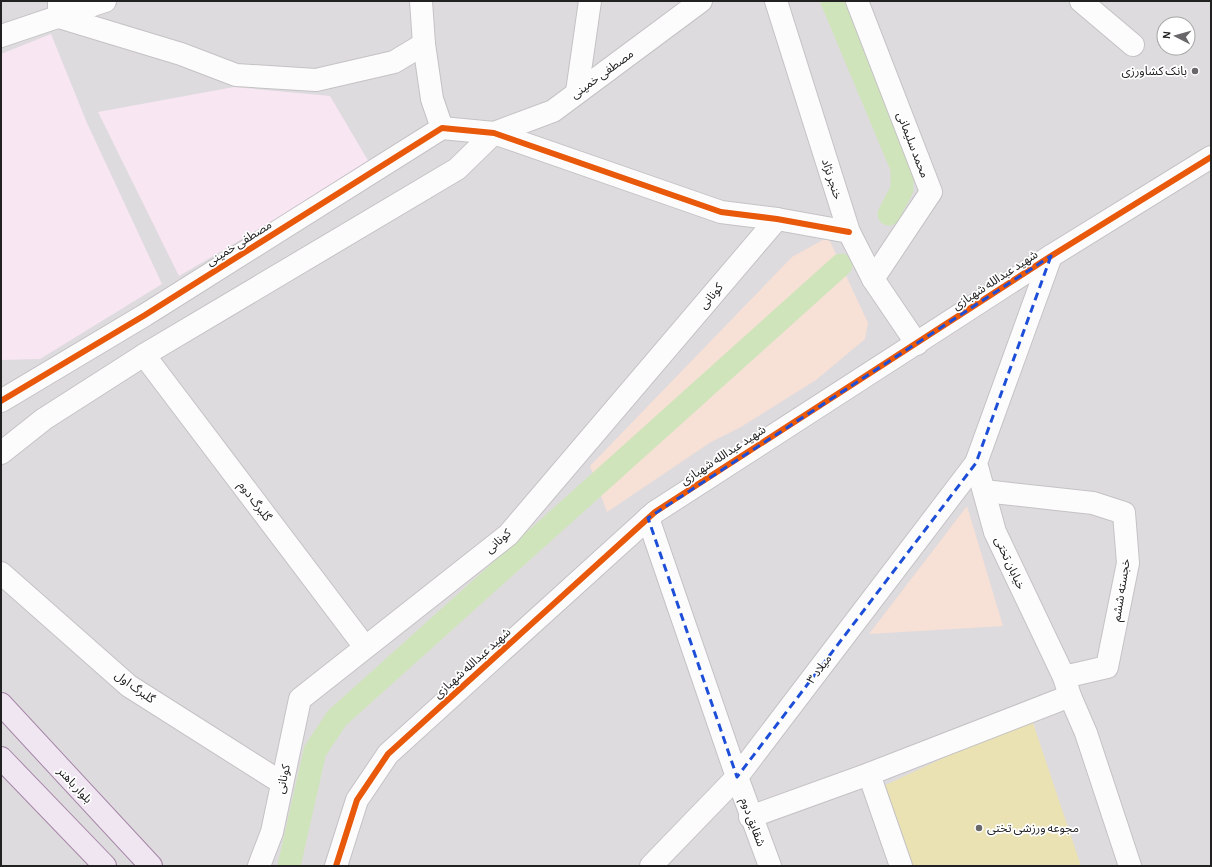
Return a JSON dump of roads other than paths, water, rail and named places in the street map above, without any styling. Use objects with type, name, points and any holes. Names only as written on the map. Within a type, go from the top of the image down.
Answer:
[{"type":"main road","name":"بلوار باهنر","points":[[1,704],[150,866]]},
{"type":"main road","points":[[1,758],[105,866]]},
{"type":"street","points":[[1,36],[59,9],[105,1]]},
{"type":"street","points":[[421,1],[424,44],[432,99],[442,128]]},
{"type":"street","points":[[577,92],[590,1]]},
{"type":"street","name":"مصطفی خمینی","points":[[1,453],[44,420],[144,355],[457,169],[494,133],[553,111],[701,1]]},
{"type":"street","name":"خنجر نژاد","points":[[776,1],[849,232],[872,279],[917,344]]},
{"type":"street","name":"محمد سلیمانی","points":[[857,1],[931,192],[872,279]]},
{"type":"street","points":[[1081,1],[1133,45]]},
{"type":"street","points":[[59,9],[236,75],[316,80],[394,62],[424,44]]},
{"type":"street","name":"مصطفی خمینی","points":[[1,401],[146,315],[442,128],[494,133]]},
{"type":"street","points":[[494,133],[721,212],[777,219],[849,232]]},
{"type":"street","name":"شهید عبدالله شهبازی","points":[[336,866],[357,800],[388,754],[655,512],[1051,256],[1211,157]]},
{"type":"street","name":"کونانی","points":[[259,866],[272,832],[300,699],[508,534],[777,219]]},
{"type":"street","points":[[976,463],[1051,256]]},
{"type":"street","name":"گلبرگ دوم","points":[[144,355],[365,647]]},
{"type":"street","name":"خیابان تختی","points":[[976,463],[995,532],[1067,687],[1086,733],[1130,866]]},
{"type":"street","name":"میلاد ۳","points":[[651,866],[737,777],[976,463]]},
{"type":"street","name":"خجسته ششم","points":[[984,492],[1094,503],[1124,513],[1128,562],[1107,667],[1067,687]]},
{"type":"street","name":"شقایق دوم","points":[[648,518],[750,817],[770,866]]},
{"type":"street","name":"گلبرگ اول","points":[[1,573],[129,686],[282,783]]},
{"type":"street","points":[[750,817],[869,774],[1067,687]]},
{"type":"street","points":[[869,774],[901,866]]},
{"type":"waterway","points":[[832,1],[902,168],[902,189],[889,214]]},
{"type":"waterway","points":[[289,866],[315,751],[337,718],[841,265]]},
{"type":"place","name":"بانک کشاورزی","points":[[1195,71]]},
{"type":"place","name":"مجوعه ورزشی تختی","points":[[979,828]]}]
